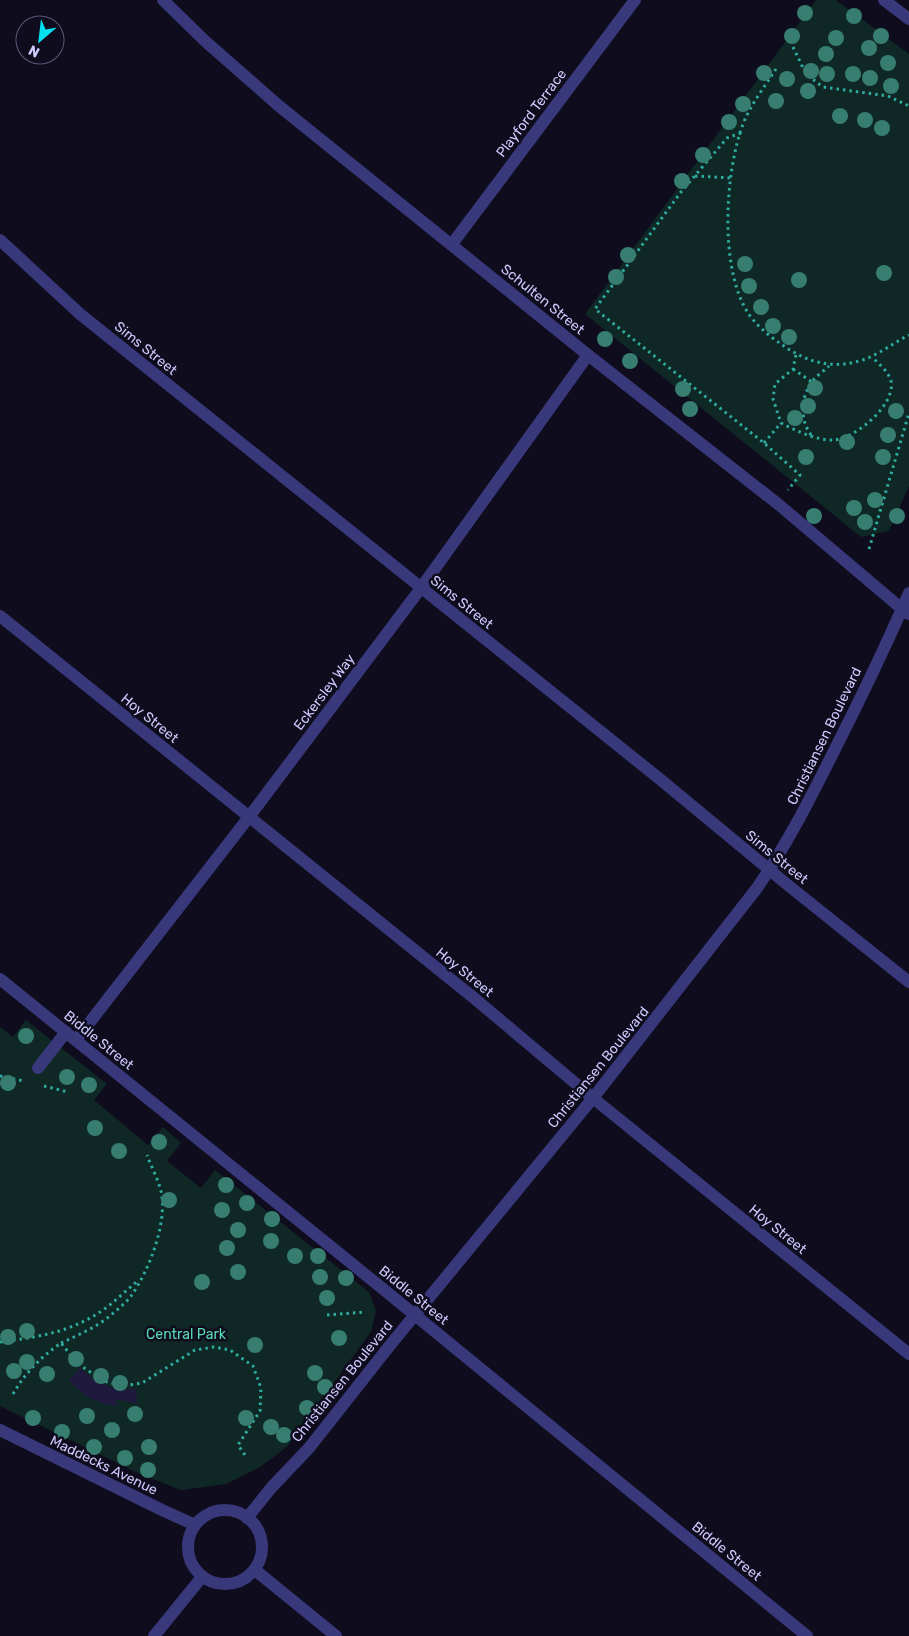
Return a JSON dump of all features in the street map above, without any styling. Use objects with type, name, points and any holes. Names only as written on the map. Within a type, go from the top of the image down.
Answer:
[{"type":"street","name":"Playford Terrace","points":[[452,244],[635,0]]},
{"type":"street","points":[[884,0],[909,19]]},
{"type":"street","name":"Schulten Street","points":[[172,3],[205,42],[279,106],[588,355],[778,504],[906,612]]},
{"type":"street","name":"Sims Street","points":[[0,240],[80,314],[661,780],[909,982]]},
{"type":"street","name":"Eckersley Way","points":[[38,1068],[71,1036],[249,817],[420,588],[588,355]]},
{"type":"street","name":"Christiansen Boulevard","points":[[247,1518],[271,1488],[309,1448],[593,1098],[770,870],[802,813],[906,612],[909,593]]},
{"type":"street","name":"Hoy Street","points":[[0,616],[481,1004],[593,1098],[909,1354]]},
{"type":"street","name":"Biddle Street","points":[[0,979],[807,1636]]},
{"type":"street","name":"Maddecks Avenue","points":[[0,1430],[195,1525]]},
{"type":"street","points":[[224,1510],[234,1511],[247,1518],[253,1523],[260,1534],[262,1546],[255,1570],[246,1578],[224,1585],[202,1577],[194,1568],[189,1558],[187,1546],[195,1525],[212,1512],[224,1510]]},
{"type":"street","points":[[255,1570],[336,1636]]},
{"type":"street","points":[[154,1636],[202,1577]]},
{"type":"path","points":[[793,47],[806,74],[823,87],[888,96],[909,106]]},
{"type":"path","points":[[776,68],[744,124],[731,178],[727,225],[732,262],[741,299],[757,325],[796,355],[830,365],[854,363],[872,357],[909,335]]},
{"type":"path","points":[[741,133],[727,138],[681,192],[595,309],[764,443],[800,475],[778,504]]},
{"type":"path","points":[[695,176],[731,178]]},
{"type":"path","points":[[796,355],[793,369],[775,384],[773,399],[782,423],[812,436],[833,440],[855,433],[867,424],[878,413],[890,392],[891,382],[887,372],[872,357]]},
{"type":"path","points":[[812,436],[805,427],[803,416],[804,396],[812,382],[830,365]]},
{"type":"path","points":[[793,369],[812,382]]},
{"type":"path","points":[[869,548],[909,413]]},
{"type":"path","points":[[764,443],[782,423]]},
{"type":"path","points":[[13,1394],[22,1379],[47,1353],[61,1343],[95,1326],[110,1316],[130,1298],[142,1278],[159,1234],[161,1214],[161,1191],[147,1155]]},
{"type":"path","points":[[0,1342],[45,1336],[68,1329],[100,1312],[142,1278]]},
{"type":"path","points":[[327,1315],[365,1312]]},
{"type":"path","points":[[61,1343],[78,1364],[104,1381],[123,1386],[142,1383],[195,1350],[214,1346],[230,1350],[252,1366],[261,1388],[260,1410],[238,1445],[245,1454]]},
{"type":"green space","points":[[816,0],[836,0],[909,54],[909,486],[889,531],[861,537],[585,314]]},
{"type":"green space","name":"Central Park","points":[[26,1020],[107,1084],[94,1100],[148,1145],[163,1127],[181,1143],[167,1161],[201,1188],[215,1170],[369,1292],[376,1311],[371,1332],[287,1447],[260,1467],[226,1484],[181,1490],[140,1474],[0,1406],[0,1027],[13,1037]]},
{"type":"building","points":[[80,1368],[92,1378],[107,1386],[123,1390],[136,1388],[137,1404],[116,1399],[117,1406],[104,1404],[86,1396],[69,1381]]}]
